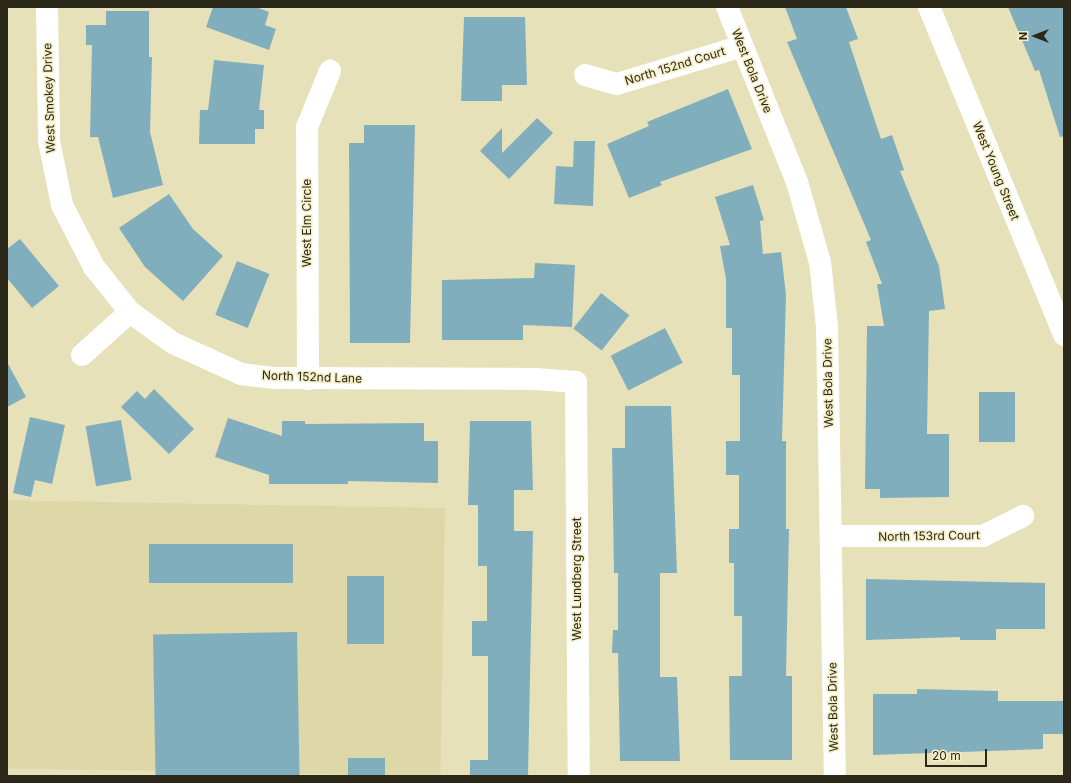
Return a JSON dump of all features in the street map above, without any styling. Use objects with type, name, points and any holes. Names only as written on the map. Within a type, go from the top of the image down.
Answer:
[{"type":"street","name":"West Smokey Drive","points":[[47,7],[49,141],[60,198],[94,267],[130,312]]},
{"type":"street","name":"West Bola Drive","points":[[727,7],[797,182],[820,262],[827,326],[834,776]]},
{"type":"street","name":"West Young Street","points":[[929,7],[1064,335]]},
{"type":"street","name":"North 152nd Court","points":[[585,75],[617,84],[742,46]]},
{"type":"street","name":"West Elm Circle","points":[[308,379],[307,127],[330,71]]},
{"type":"street","points":[[82,355],[130,312]]},
{"type":"street","name":"North 152nd Lane","points":[[130,312],[173,343],[241,374],[308,379],[536,379],[576,382]]},
{"type":"street","name":"West Lundberg Street","points":[[576,382],[579,776]]},
{"type":"street","name":"North 153rd Court","points":[[831,536],[983,536],[1023,516]]},
{"type":"shaded area","points":[[7,500],[445,508],[440,776],[7,768]]},
{"type":"building","points":[[213,7],[256,7],[269,12],[265,25],[276,29],[269,50],[206,27]]},
{"type":"building","points":[[785,7],[846,7],[858,39],[849,42],[881,139],[892,135],[904,170],[900,171],[939,266],[945,309],[929,311],[927,434],[949,434],[949,497],[880,498],[880,489],[865,489],[867,326],[884,326],[877,284],[882,284],[866,242],[871,240],[787,42],[797,39]]},
{"type":"building","points":[[1008,7],[1064,7],[1064,136],[1060,137],[1039,70],[1035,71]]},
{"type":"building","points":[[106,11],[149,11],[149,57],[152,57],[150,132],[163,185],[113,198],[98,137],[90,137],[92,45],[86,45],[86,25],[106,25]]},
{"type":"building","points":[[464,17],[525,17],[527,85],[502,85],[502,101],[461,101]]},
{"type":"building","points":[[214,60],[264,65],[259,110],[264,110],[264,129],[255,129],[255,144],[199,144],[200,110],[208,110]]},
{"type":"building","points":[[728,89],[752,149],[660,182],[662,185],[629,198],[607,144],[649,126],[647,122]]},
{"type":"building","points":[[537,118],[553,133],[509,179],[480,151],[502,128],[502,153]]},
{"type":"building","points":[[364,125],[415,125],[410,343],[350,343],[349,143],[364,143]]},
{"type":"building","points":[[574,141],[595,141],[593,206],[554,204],[556,166],[573,167]]},
{"type":"building","points":[[753,185],[764,220],[760,221],[763,254],[781,252],[786,295],[782,441],[786,441],[786,529],[789,529],[786,676],[792,676],[792,760],[730,760],[729,676],[742,676],[742,616],[734,616],[734,563],[729,563],[729,529],[739,529],[739,475],[726,475],[726,441],[740,441],[740,375],[732,375],[732,328],[726,328],[726,279],[720,246],[730,245],[715,197]]},
{"type":"building","points":[[169,194],[193,229],[223,256],[183,301],[145,267],[119,228]]},
{"type":"building","points":[[20,239],[59,286],[32,308],[7,278],[7,249]]},
{"type":"building","points":[[237,261],[269,274],[248,328],[215,315]]},
{"type":"building","points":[[535,263],[575,265],[572,327],[523,325],[523,340],[442,340],[442,280],[534,278]]},
{"type":"building","points":[[601,293],[629,315],[602,351],[573,328]]},
{"type":"building","points":[[665,328],[683,363],[628,390],[611,356]]},
{"type":"building","points":[[7,362],[26,397],[7,407]]},
{"type":"building","points":[[154,389],[194,429],[169,454],[121,407],[137,391],[145,399]]},
{"type":"building","points":[[979,392],[1015,392],[1015,442],[979,442]]},
{"type":"building","points":[[625,406],[671,406],[677,573],[660,573],[660,677],[677,677],[680,761],[620,761],[618,653],[612,653],[613,630],[618,630],[618,573],[614,573],[612,448],[625,448]]},
{"type":"building","points":[[30,417],[65,425],[52,484],[35,480],[31,497],[13,493]]},
{"type":"building","points":[[228,418],[282,436],[282,421],[305,421],[305,424],[424,423],[424,441],[438,441],[438,483],[348,481],[348,484],[269,484],[269,475],[215,457]]},
{"type":"building","points":[[121,420],[132,480],[96,486],[86,426]]},
{"type":"building","points":[[470,421],[531,421],[533,490],[514,490],[514,531],[533,531],[528,776],[470,776],[470,760],[488,760],[488,656],[472,656],[472,621],[487,621],[487,566],[478,566],[478,505],[468,505]]},
{"type":"building","points":[[149,544],[293,544],[293,583],[149,583]]},
{"type":"building","points":[[347,576],[384,576],[384,644],[347,644]]},
{"type":"building","points":[[866,579],[1045,583],[1045,629],[996,629],[996,640],[960,640],[960,637],[866,640]]},
{"type":"building","points":[[297,632],[300,776],[155,776],[153,635]]},
{"type":"building","points":[[917,689],[998,691],[998,701],[1064,701],[1064,734],[1043,734],[1043,749],[873,755],[873,694],[917,694]]},
{"type":"building","points":[[348,758],[385,758],[385,776],[348,776]]}]
